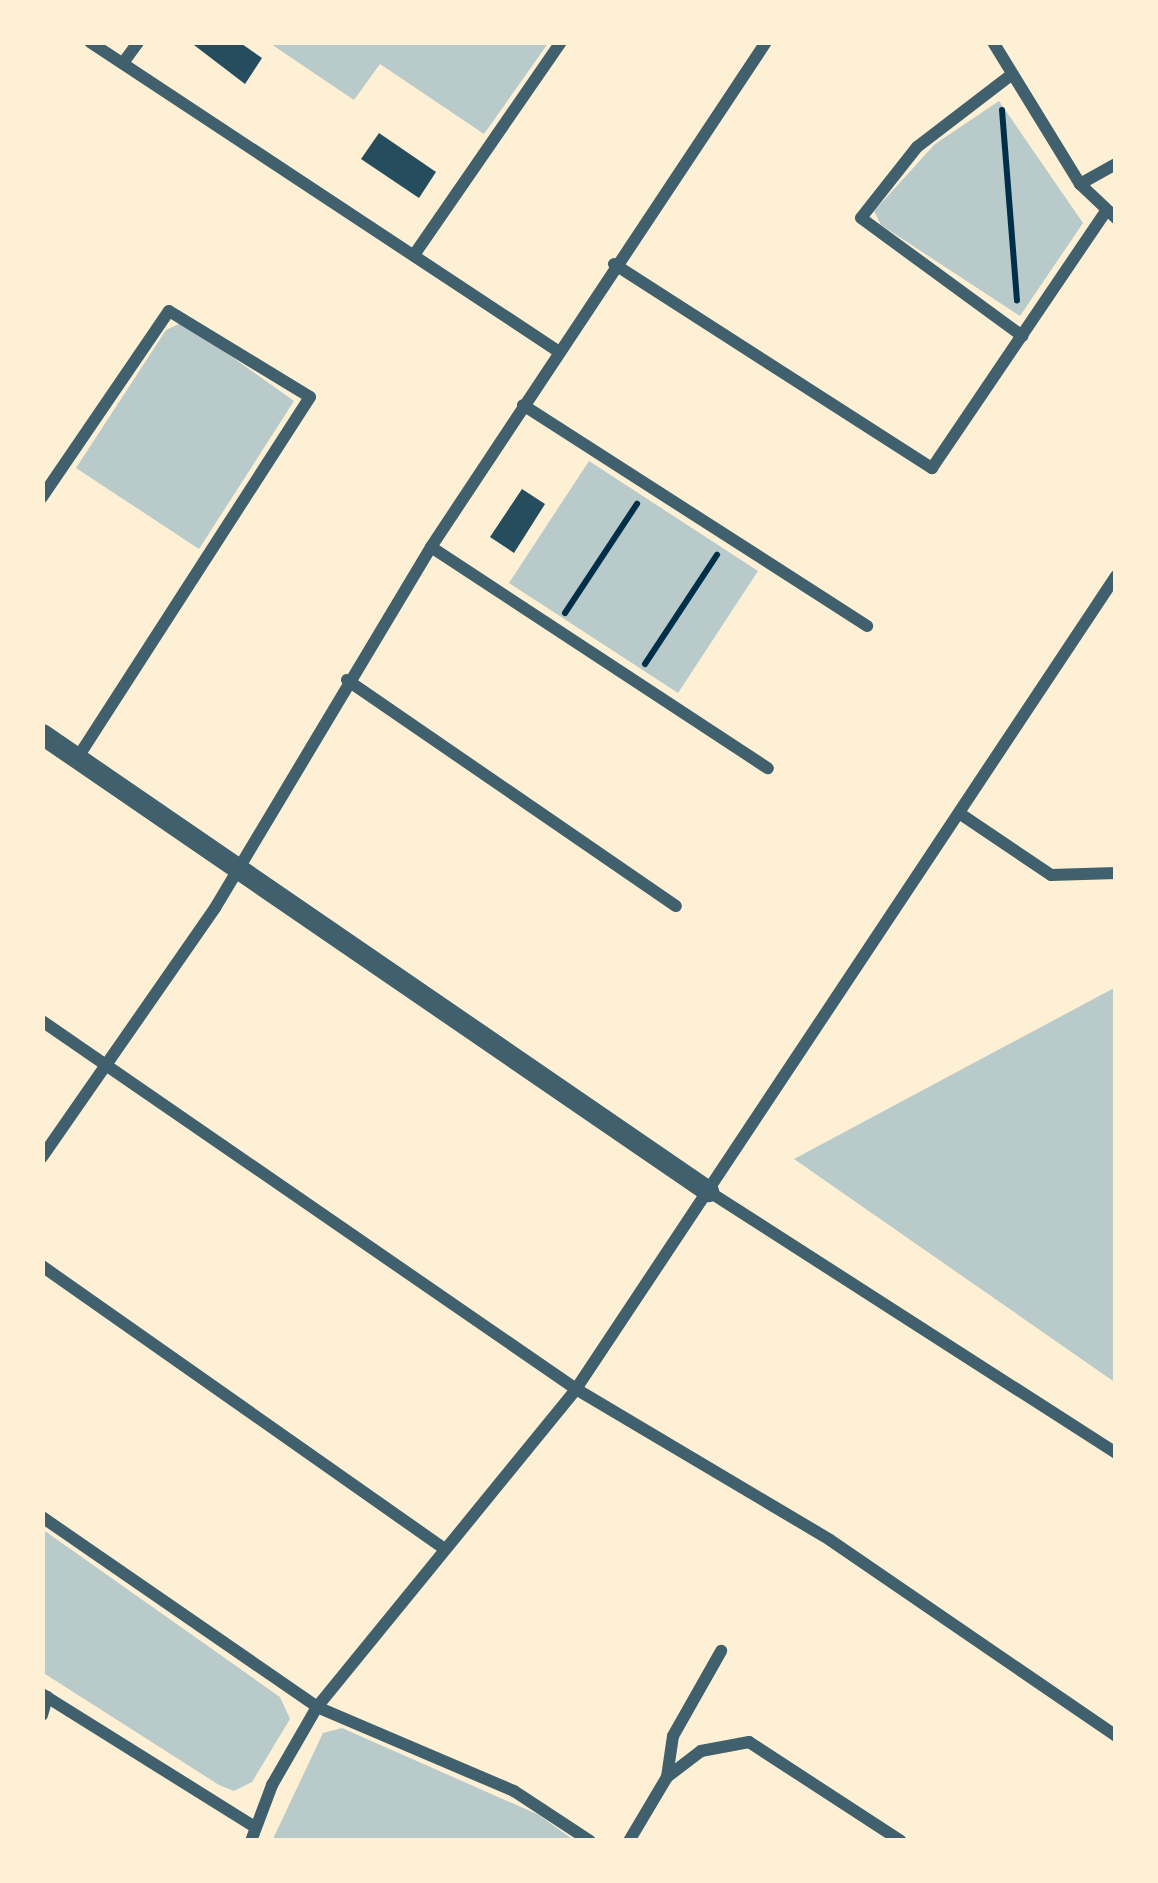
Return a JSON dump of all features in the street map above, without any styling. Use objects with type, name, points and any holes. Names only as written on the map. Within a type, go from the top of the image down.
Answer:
[{"type":"street","points":[[90,42],[558,351]]},
{"type":"street","points":[[123,64],[138,42]]},
{"type":"street","points":[[414,255],[562,42]]},
{"type":"street","points":[[42,1157],[112,1064],[241,867],[347,680],[431,548],[614,264],[766,42]]},
{"type":"street","points":[[614,264],[925,467],[939,464],[1022,336],[1111,214],[1080,184],[1006,79],[998,44]]},
{"type":"street","points":[[1006,79],[904,160],[861,218],[1022,336]]},
{"type":"street","points":[[1080,184],[1116,164]]},
{"type":"street","points":[[42,497],[169,311],[310,398],[77,758]]},
{"type":"street","points":[[523,405],[867,626]]},
{"type":"street","points":[[431,548],[769,768]]},
{"type":"street","points":[[42,1715],[44,1695],[253,1834],[317,1707],[576,1389],[1116,576]]},
{"type":"street","points":[[347,680],[676,906]]},
{"type":"street","points":[[42,734],[708,1191],[1116,1453]]},
{"type":"street","points":[[958,813],[1051,875],[1116,873]]},
{"type":"street","points":[[42,1021],[112,1064],[576,1389],[830,1540],[1116,1736]]},
{"type":"street","points":[[42,1266],[444,1549]]},
{"type":"street","points":[[42,1516],[317,1707],[514,1791],[590,1841]]},
{"type":"street","points":[[667,1777],[673,1736],[721,1651]]},
{"type":"street","points":[[629,1841],[667,1777],[701,1751],[749,1742],[901,1841]]},
{"type":"path","points":[[1006,79],[1022,336]]},
{"type":"path","points":[[555,628],[649,485]]},
{"type":"path","points":[[634,680],[729,537]]},
{"type":"shaded area","points":[[268,42],[549,42],[484,134],[380,64],[354,100]]},
{"type":"shaded area","points":[[999,101],[1083,223],[1020,316],[881,225],[874,211],[935,144]]},
{"type":"shaded area","points":[[183,322],[294,401],[199,549],[76,468],[166,330]]},
{"type":"shaded area","points":[[589,461],[758,571],[678,693],[509,583]]},
{"type":"shaded area","points":[[1116,987],[1116,1383],[794,1159]]},
{"type":"shaded area","points":[[42,1529],[280,1697],[290,1719],[252,1782],[234,1791],[219,1785],[42,1672]]},
{"type":"shaded area","points":[[342,1728],[539,1815],[575,1841],[272,1841],[323,1733]]},
{"type":"building","points":[[190,42],[239,42],[262,58],[245,84]]},
{"type":"building","points":[[379,133],[436,172],[419,198],[361,159]]},
{"type":"building","points":[[522,489],[545,504],[514,553],[490,537]]}]
